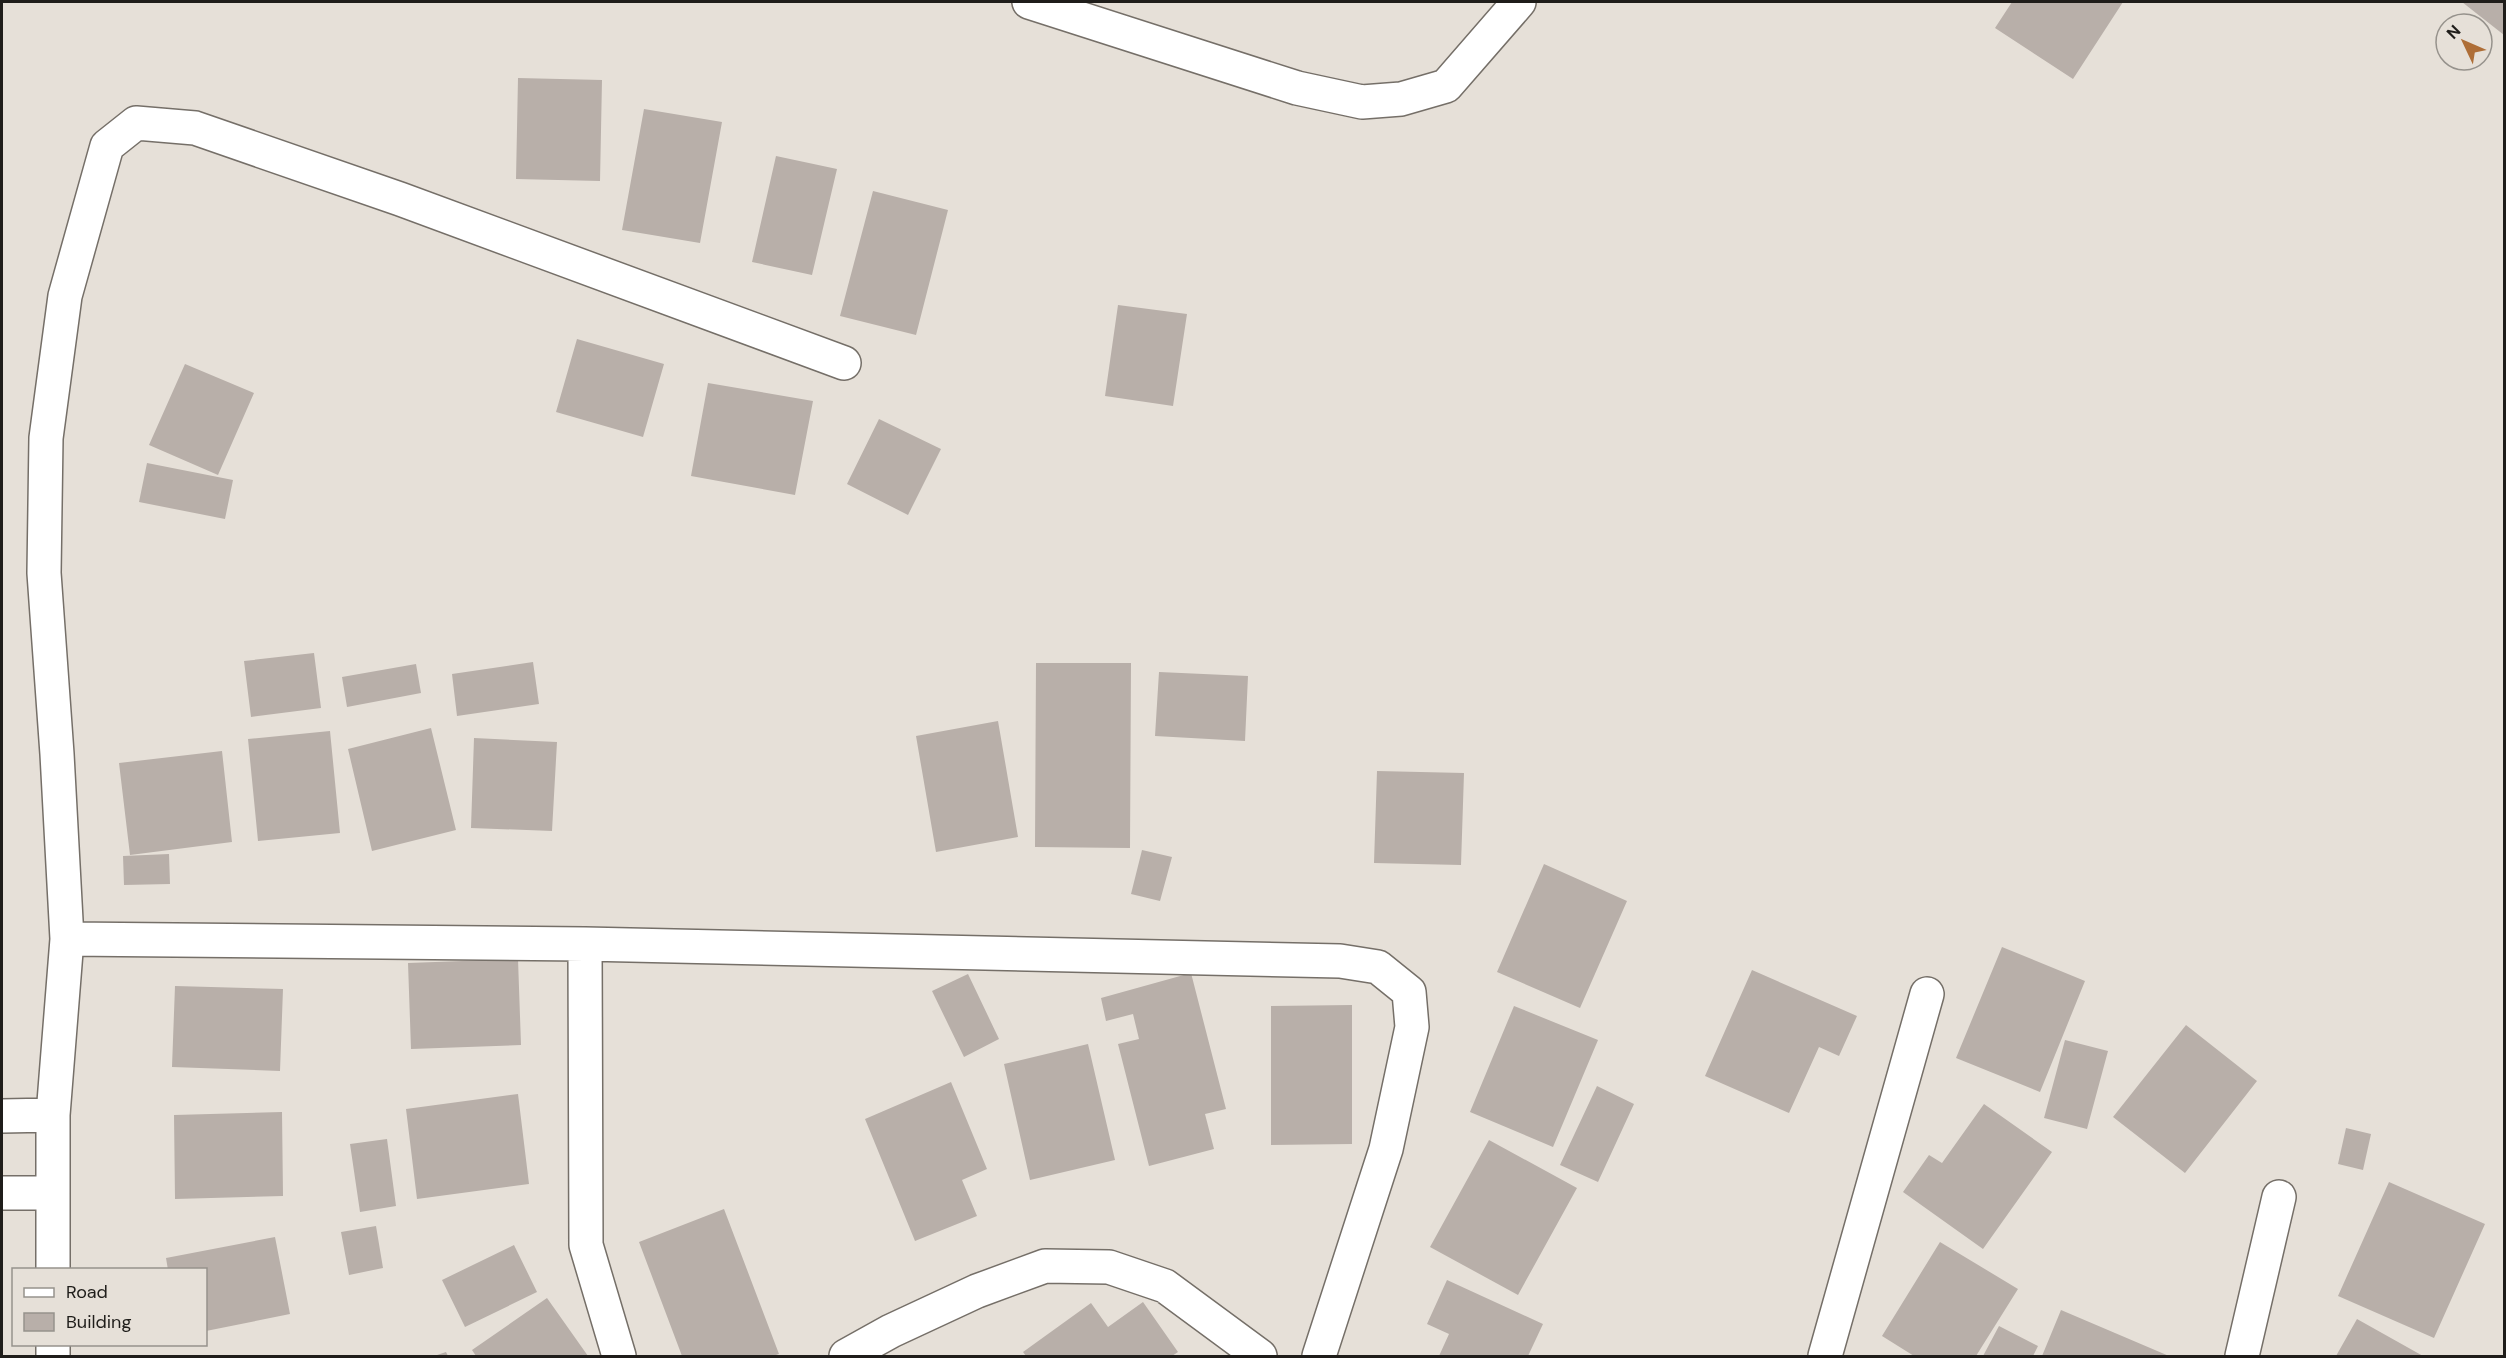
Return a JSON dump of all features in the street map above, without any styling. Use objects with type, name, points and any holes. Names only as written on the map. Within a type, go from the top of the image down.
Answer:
[{"type":"street","points":[[1029,2],[1297,88],[1362,102],[1401,99],[1446,86],[1519,2]]},
{"type":"street","points":[[53,1268],[53,1115],[67,939],[44,573],[46,438],[65,296],[107,146],[136,123],[195,128],[400,199],[844,363]]},
{"type":"street","points":[[67,939],[585,944],[1340,961],[1378,967],[1409,992],[1412,1027],[1386,1149],[1319,1356]]},
{"type":"street","points":[[585,944],[586,1245],[619,1356]]},
{"type":"street","points":[[1825,1356],[1928,994]]},
{"type":"street","points":[[2,1116],[53,1115]]},
{"type":"street","points":[[2,1193],[53,1193]]},
{"type":"street","points":[[2242,1356],[2279,1197]]},
{"type":"street","points":[[846,1356],[977,1291],[1045,1266],[1109,1267],[1165,1286],[1260,1356]]},
{"type":"building","points":[[2012,2],[2123,2],[2073,79],[1995,28]]},
{"type":"building","points":[[2462,2],[2504,2],[2504,35],[2494,27],[2494,12],[2475,12]]},
{"type":"building","points":[[518,78],[602,80],[600,181],[516,179]]},
{"type":"building","points":[[644,109],[722,122],[700,243],[622,230]]},
{"type":"building","points":[[776,156],[837,169],[812,275],[752,262]]},
{"type":"building","points":[[873,191],[948,210],[916,335],[840,316]]},
{"type":"building","points":[[1118,305],[1187,314],[1173,406],[1105,396]]},
{"type":"building","points":[[577,339],[664,364],[643,437],[556,412]]},
{"type":"building","points":[[185,364],[254,393],[218,475],[149,445]]},
{"type":"building","points":[[708,383],[813,401],[795,495],[691,476]]},
{"type":"building","points":[[879,419],[941,449],[908,515],[847,484]]},
{"type":"building","points":[[147,463],[233,480],[225,519],[139,502]]},
{"type":"building","points":[[314,653],[321,708],[251,717],[244,661]]},
{"type":"building","points":[[533,662],[539,704],[457,716],[452,674]]},
{"type":"building","points":[[1036,663],[1131,663],[1130,848],[1035,847]]},
{"type":"building","points":[[416,664],[421,693],[347,707],[342,677]]},
{"type":"building","points":[[1159,672],[1248,676],[1245,741],[1155,736]]},
{"type":"building","points":[[998,721],[1018,837],[936,852],[916,736]]},
{"type":"building","points":[[431,728],[456,830],[372,851],[348,749]]},
{"type":"building","points":[[330,731],[340,833],[258,841],[248,739]]},
{"type":"building","points":[[474,738],[557,742],[552,831],[471,828]]},
{"type":"building","points":[[222,751],[232,842],[130,855],[119,763]]},
{"type":"building","points":[[1377,771],[1464,773],[1461,865],[1374,863]]},
{"type":"building","points":[[1142,850],[1172,857],[1160,901],[1131,894]]},
{"type":"building","points":[[169,854],[170,884],[124,885],[123,856]]},
{"type":"building","points":[[1544,864],[1627,901],[1580,1008],[1497,972]]},
{"type":"building","points":[[2002,947],[2085,981],[2040,1092],[1956,1058]]},
{"type":"building","points":[[518,959],[521,1045],[411,1049],[408,963]]},
{"type":"building","points":[[1752,970],[1857,1016],[1839,1056],[1819,1047],[1789,1113],[1705,1076]]},
{"type":"building","points":[[1191,973],[1226,1109],[1205,1114],[1214,1149],[1149,1166],[1118,1044],[1139,1039],[1133,1014],[1106,1021],[1101,998]]},
{"type":"building","points":[[968,974],[999,1039],[964,1057],[932,991]]},
{"type":"building","points":[[175,986],[283,989],[280,1071],[172,1067]]},
{"type":"building","points":[[1352,1005],[1352,1144],[1271,1145],[1271,1006]]},
{"type":"building","points":[[1514,1006],[1598,1040],[1553,1147],[1470,1112]]},
{"type":"building","points":[[2186,1025],[2257,1081],[2185,1173],[2113,1117]]},
{"type":"building","points":[[2065,1040],[2108,1051],[2087,1129],[2044,1118]]},
{"type":"building","points":[[1088,1044],[1115,1160],[1030,1180],[1004,1064]]},
{"type":"building","points":[[951,1082],[987,1169],[962,1180],[977,1216],[915,1241],[865,1119]]},
{"type":"building","points":[[1597,1086],[1634,1104],[1598,1182],[1560,1165]]},
{"type":"building","points":[[518,1094],[529,1184],[417,1199],[406,1109]]},
{"type":"building","points":[[1984,1104],[2052,1152],[1983,1249],[1903,1192],[1929,1155],[1942,1163]]},
{"type":"building","points":[[282,1112],[283,1196],[175,1199],[174,1115]]},
{"type":"building","points":[[2346,1128],[2371,1134],[2363,1170],[2338,1164]]},
{"type":"building","points":[[387,1139],[396,1206],[360,1212],[350,1144]]},
{"type":"building","points":[[1489,1140],[1577,1188],[1518,1295],[1430,1247]]},
{"type":"building","points":[[2389,1182],[2485,1224],[2434,1338],[2338,1296]]},
{"type":"building","points":[[724,1209],[779,1354],[773,1356],[682,1356],[639,1242]]},
{"type":"building","points":[[376,1226],[383,1268],[349,1275],[341,1232]]},
{"type":"building","points":[[275,1237],[290,1314],[207,1331],[207,1268],[168,1268],[166,1258]]},
{"type":"building","points":[[1940,1242],[2018,1289],[1976,1356],[1914,1356],[1882,1336]]},
{"type":"building","points":[[514,1245],[537,1292],[465,1327],[442,1280]]},
{"type":"building","points":[[1447,1280],[1543,1324],[1528,1356],[1439,1356],[1449,1334],[1427,1324]]},
{"type":"building","points":[[547,1298],[588,1356],[476,1356],[472,1350]]},
{"type":"building","points":[[1143,1302],[1178,1352],[1172,1356],[1026,1356],[1023,1352],[1091,1303],[1108,1327]]},
{"type":"building","points":[[2061,1310],[2169,1356],[2042,1356]]},
{"type":"building","points":[[2357,1319],[2423,1356],[2336,1356]]},
{"type":"building","points":[[1999,1326],[2038,1346],[2033,1356],[1983,1356]]},
{"type":"building","points":[[446,1352],[448,1356],[434,1356]]}]
